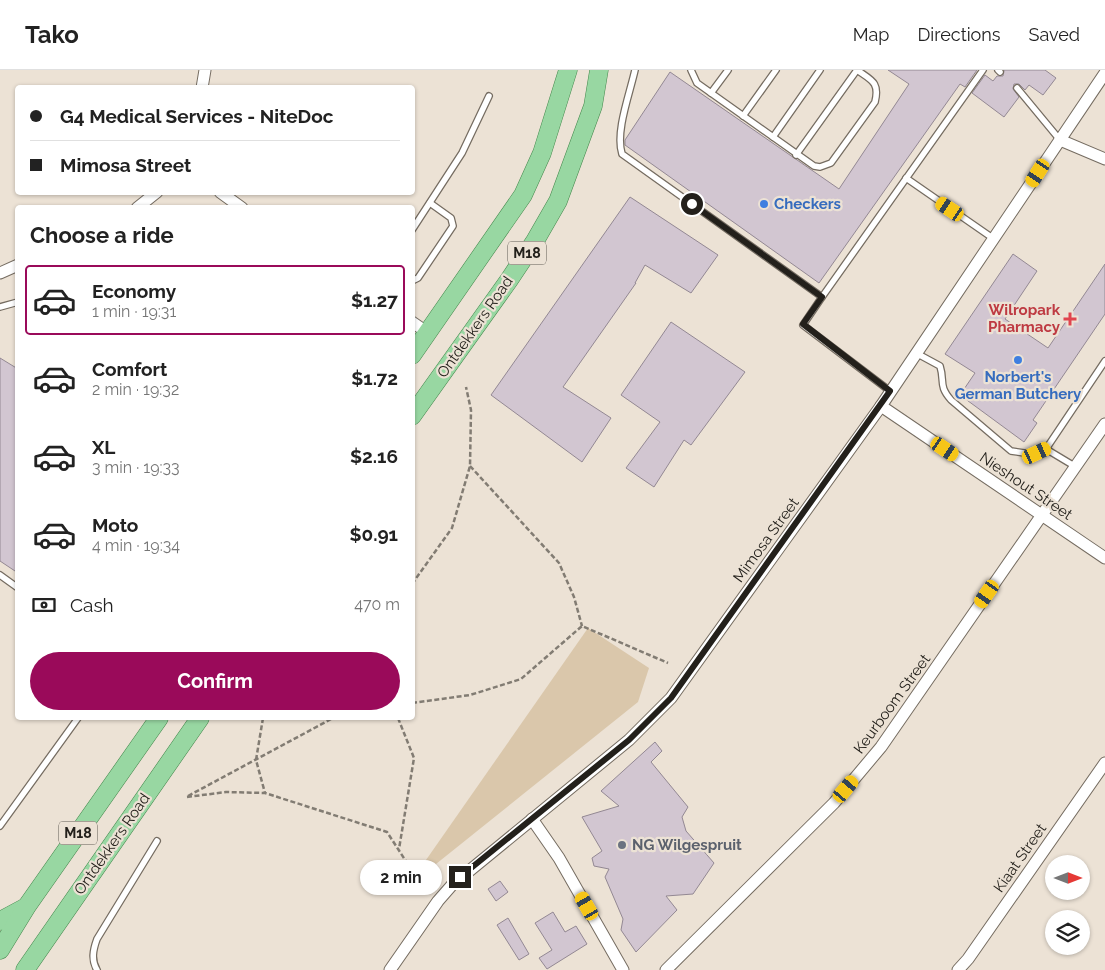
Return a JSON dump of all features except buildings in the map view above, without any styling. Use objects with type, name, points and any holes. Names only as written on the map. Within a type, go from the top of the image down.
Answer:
[{"type":"main road","name":"M18","points":[[415,351],[523,195],[542,153],[568,70]]},
{"type":"main road","name":"Ontdekkers Road","points":[[415,412],[509,280],[535,241],[558,201],[593,106],[599,70]]},
{"type":"main road","name":"M18","points":[[0,950],[27,906],[158,720]]},
{"type":"main road","name":"Ontdekkers Road","points":[[25,970],[199,720]]},
{"type":"main road","points":[[0,921],[27,906]]},
{"type":"main road","points":[[41,970],[44,942]]},
{"type":"street","points":[[202,85],[205,70]]},
{"type":"street","name":"Mimosa Street","points":[[390,970],[438,901],[452,885],[629,740],[671,698],[881,406],[1105,74]]},
{"type":"street","points":[[1060,140],[1105,159]]},
{"type":"street","points":[[141,205],[153,195]]},
{"type":"street","points":[[224,195],[238,205]]},
{"type":"street","points":[[0,273],[15,266]]},
{"type":"street","points":[[415,324],[428,333]]},
{"type":"street","name":"Nieshout Street","points":[[881,406],[1105,558]]},
{"type":"street","name":"Keurboom Street","points":[[666,970],[834,803],[881,747],[1105,424]]},
{"type":"street","name":"Kiaat Street","points":[[958,970],[968,959],[1105,763]]},
{"type":"street","points":[[532,819],[559,858],[623,970]]},
{"type":"lane","points":[[635,70],[620,135],[622,154],[822,297]]},
{"type":"lane","points":[[691,70],[697,83],[796,155],[814,166],[826,166],[832,163],[859,125],[875,102],[878,92],[873,82],[857,70],[796,155]]},
{"type":"lane","points":[[711,93],[728,70]]},
{"type":"lane","points":[[743,116],[776,70]]},
{"type":"lane","points":[[773,137],[820,70]]},
{"type":"lane","points":[[890,391],[803,324],[983,70]]},
{"type":"lane","points":[[1017,88],[1060,140]]},
{"type":"lane","points":[[415,226],[462,153],[489,96]]},
{"type":"lane","points":[[906,178],[994,239]]},
{"type":"lane","points":[[415,280],[418,278],[453,226],[451,218],[430,204]]},
{"type":"lane","points":[[0,308],[15,303]]},
{"type":"lane","points":[[916,353],[940,366],[942,386],[951,400],[1011,451],[1031,454],[1046,449],[1105,361]]},
{"type":"lane","points":[[1046,449],[1076,467]]},
{"type":"lane","points":[[0,575],[15,586]]},
{"type":"lane","points":[[0,826],[77,720]]},
{"type":"lane","points":[[97,970],[93,961],[94,949],[98,939],[157,840]]},
{"type":"path","points":[[415,580],[452,528],[470,466],[472,410],[466,387]]},
{"type":"path","points":[[470,466],[559,563],[574,597],[582,626]]},
{"type":"path","points":[[582,626],[668,663]]},
{"type":"path","points":[[415,703],[470,695],[521,679],[582,626]]},
{"type":"path","points":[[263,720],[256,760],[265,794]]},
{"type":"path","points":[[330,720],[187,797],[226,792],[265,794],[387,832],[422,886]]},
{"type":"path","points":[[398,850],[414,758],[399,720]]},
{"type":"shaded area","points":[[588,628],[649,668],[638,702],[436,864],[426,860]]},
{"type":"place","name":"Checkers","points":[[764,204]]},
{"type":"place","name":"Wilropark Pharmacy","points":[[1070,319]]},
{"type":"place","name":"Norbert's German Butchery","points":[[1018,360]]},
{"type":"place","name":"NG Wilgespruit","points":[[622,845]]},
{"type":"route","points":[[460,877],[629,740],[671,698],[890,391],[803,324],[822,297],[692,204]]}]
